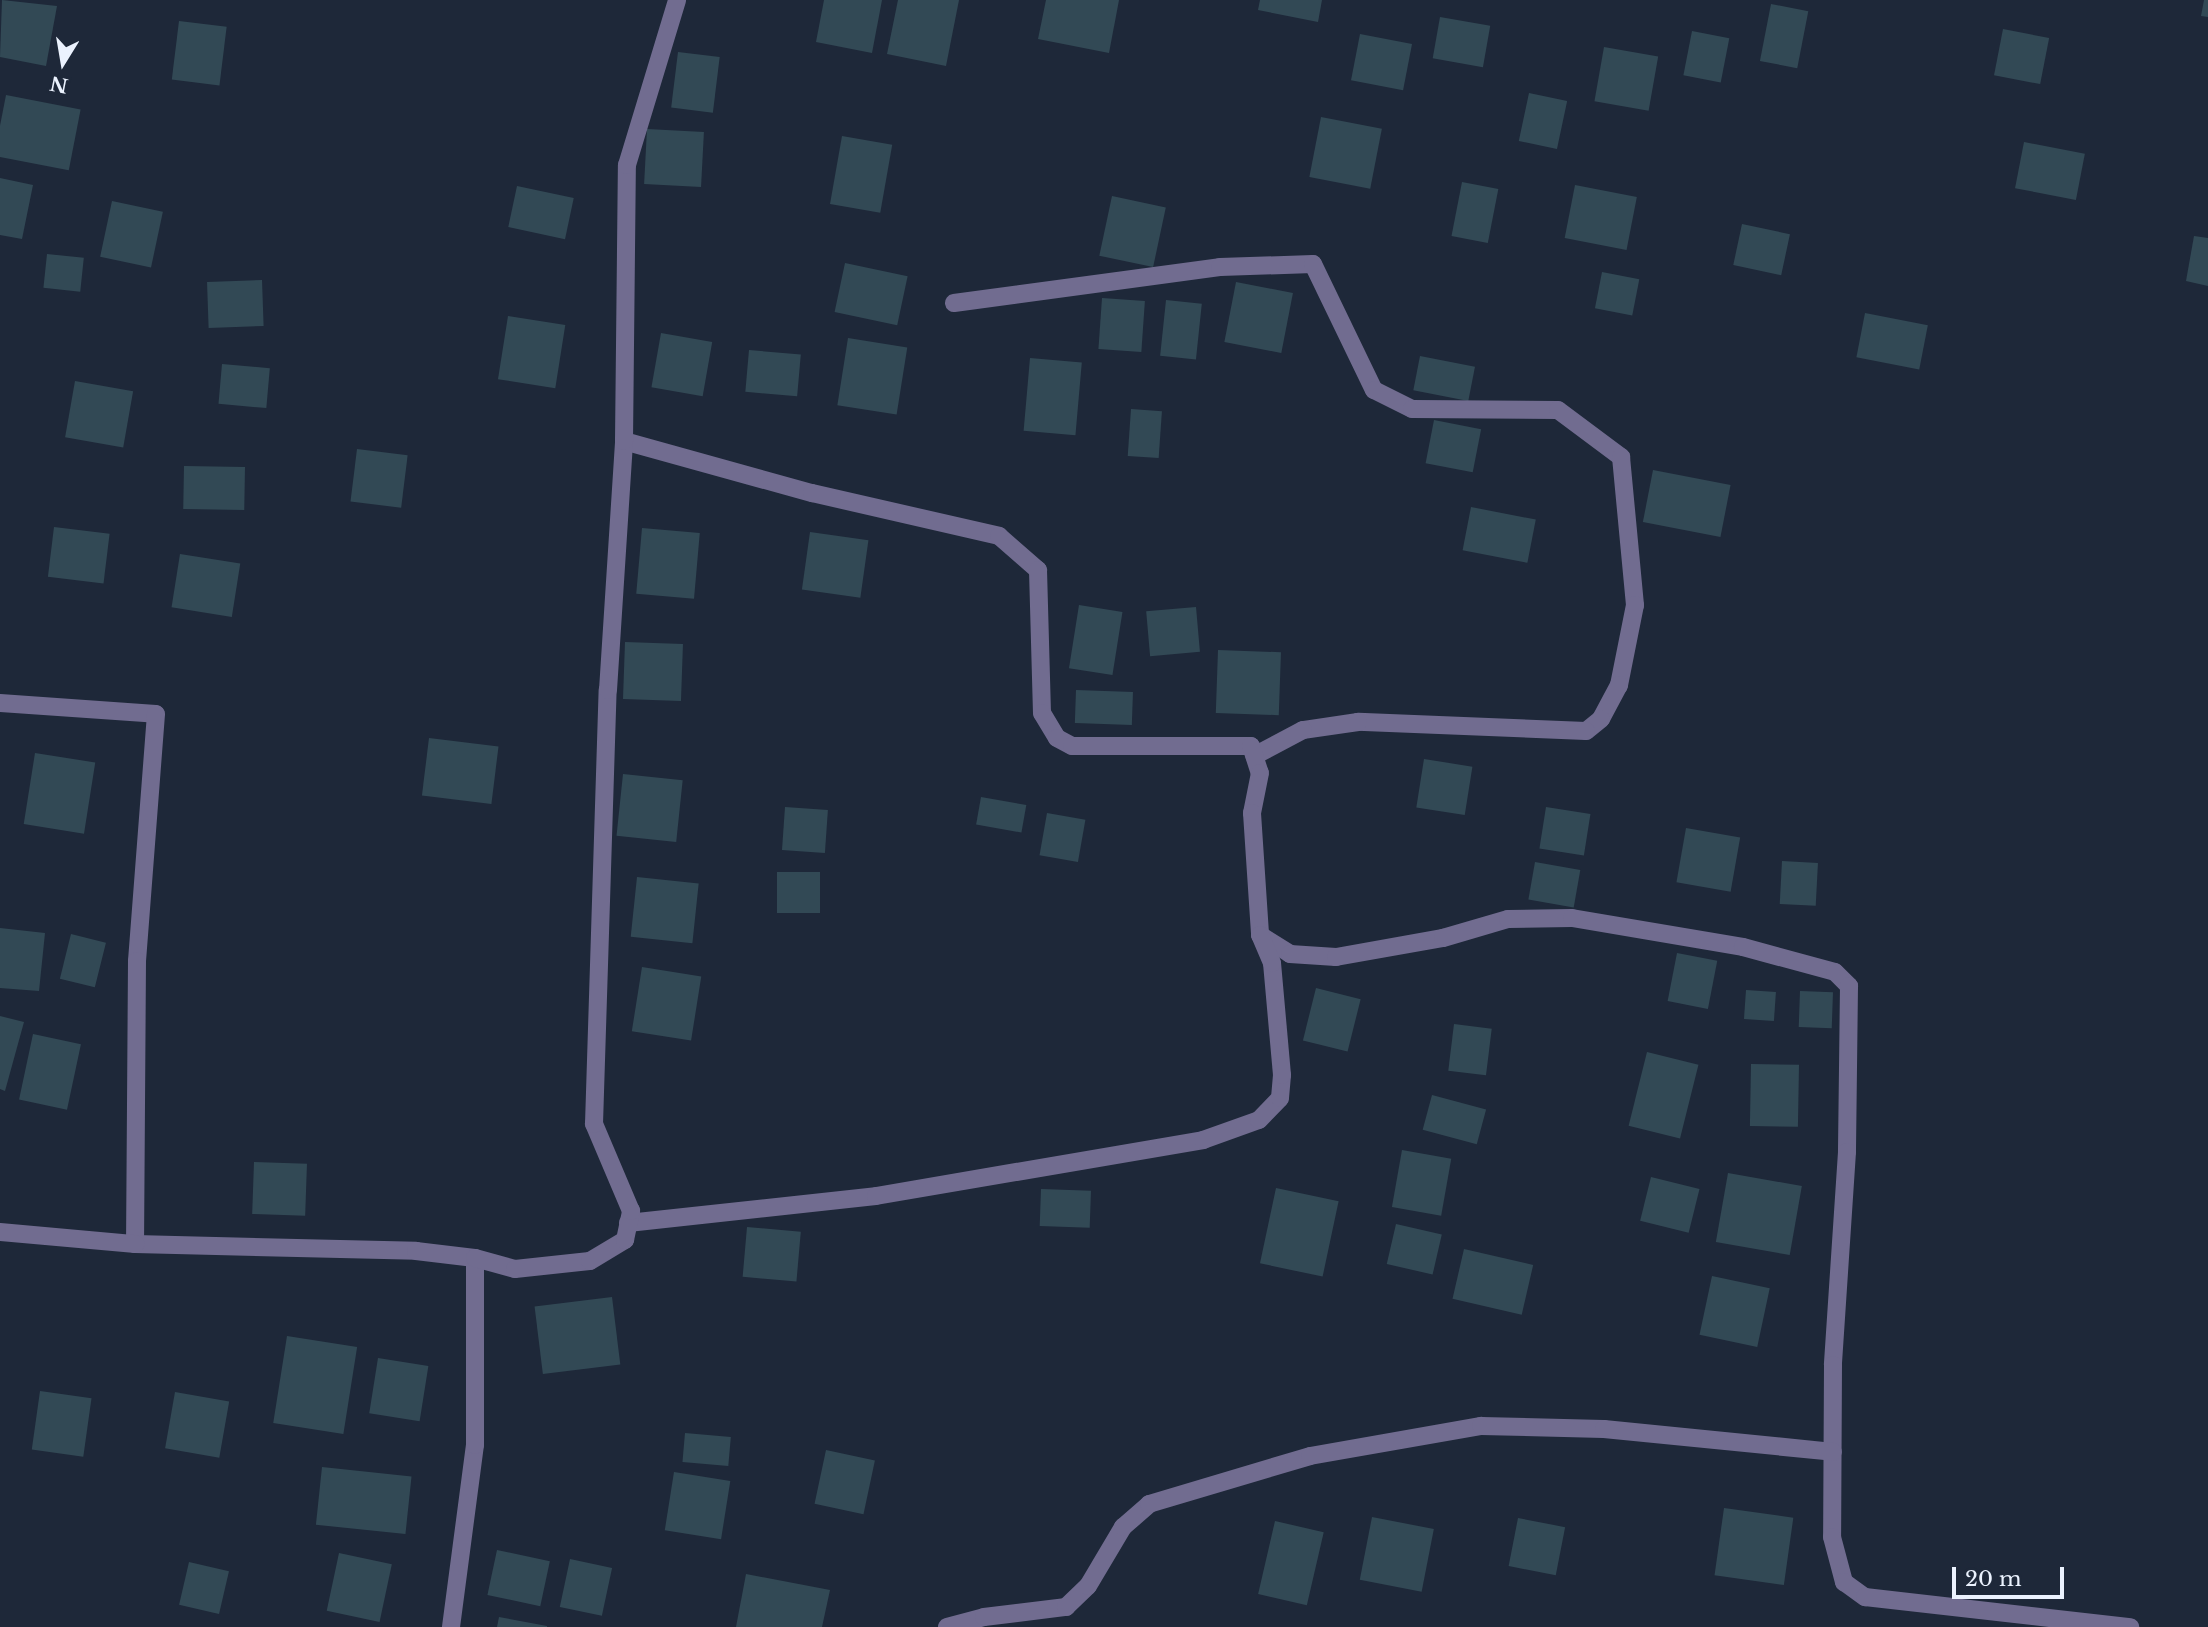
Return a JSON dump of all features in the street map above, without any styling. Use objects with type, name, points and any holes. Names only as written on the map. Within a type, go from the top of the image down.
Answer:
[{"type":"street","points":[[0,1232],[135,1244],[416,1251],[475,1258],[515,1269],[590,1261],[625,1240],[631,1211],[594,1124],[608,690],[624,441],[627,165],[677,0]]},
{"type":"street","points":[[954,303],[1220,267],[1313,264],[1374,390],[1412,409],[1558,410],[1621,457],[1635,605],[1619,685],[1601,719],[1586,731],[1358,722],[1303,730],[1254,756]]},
{"type":"street","points":[[624,441],[813,493],[999,536],[1038,570],[1042,713],[1057,737],[1072,746],[1251,746],[1260,773],[1252,813],[1260,935],[1272,964],[1282,1075],[1280,1098],[1259,1120],[1203,1140],[876,1196],[628,1223]]},
{"type":"street","points":[[0,703],[156,714],[137,961],[135,1244]]},
{"type":"street","points":[[1260,935],[1290,954],[1336,957],[1443,938],[1508,919],[1572,918],[1743,947],[1835,972],[1849,986],[1847,1152],[1833,1365],[1832,1537],[1844,1582],[1865,1597],[2130,1627]]},
{"type":"street","points":[[451,1627],[475,1445],[475,1258]]},
{"type":"street","points":[[947,1627],[985,1617],[1066,1607],[1088,1586],[1123,1527],[1149,1504],[1311,1456],[1481,1426],[1604,1429],[1833,1452]]},
{"type":"building","points":[[2,0],[57,6],[46,66],[0,57]]},
{"type":"building","points":[[824,0],[882,0],[872,53],[816,42]]},
{"type":"building","points":[[898,0],[959,0],[946,66],[887,54]]},
{"type":"building","points":[[1046,0],[1119,0],[1109,53],[1038,39]]},
{"type":"building","points":[[1260,0],[1322,0],[1318,22],[1258,10]]},
{"type":"building","points":[[2204,0],[2208,0],[2208,17],[2201,16]]},
{"type":"building","points":[[1771,4],[1808,11],[1797,68],[1760,61]]},
{"type":"building","points":[[1440,17],[1490,26],[1483,67],[1433,58]]},
{"type":"building","points":[[179,21],[227,27],[219,85],[172,80]]},
{"type":"building","points":[[2003,29],[2049,38],[2040,84],[1994,75]]},
{"type":"building","points":[[1692,31],[1729,38],[1721,82],[1683,75]]},
{"type":"building","points":[[1360,34],[1412,44],[1403,90],[1351,80]]},
{"type":"building","points":[[1604,47],[1658,57],[1649,111],[1594,101]]},
{"type":"building","points":[[678,52],[720,57],[713,113],[671,108]]},
{"type":"building","points":[[1529,93],[1567,101],[1557,149],[1519,141]]},
{"type":"building","points":[[6,95],[81,110],[69,170],[0,157],[0,126]]},
{"type":"building","points":[[1321,117],[1382,129],[1370,189],[1309,177]]},
{"type":"building","points":[[647,129],[704,132],[701,187],[644,184]]},
{"type":"building","points":[[842,136],[892,145],[880,213],[830,204]]},
{"type":"building","points":[[2024,142],[2085,154],[2076,200],[2015,188]]},
{"type":"building","points":[[0,178],[33,185],[22,239],[0,235]]},
{"type":"building","points":[[1462,182],[1498,189],[1488,243],[1452,236]]},
{"type":"building","points":[[1575,185],[1637,197],[1627,250],[1565,238]]},
{"type":"building","points":[[517,186],[574,198],[565,239],[508,227]]},
{"type":"building","points":[[1112,196],[1166,207],[1153,267],[1099,256]]},
{"type":"building","points":[[112,201],[163,212],[151,268],[100,257]]},
{"type":"building","points":[[1742,224],[1790,234],[1781,275],[1733,265]]},
{"type":"building","points":[[2194,236],[2208,238],[2208,286],[2186,281]]},
{"type":"building","points":[[47,254],[84,258],[80,292],[43,288]]},
{"type":"building","points":[[845,263],[908,276],[897,325],[835,312]]},
{"type":"building","points":[[1602,272],[1639,279],[1632,316],[1595,308]]},
{"type":"building","points":[[262,280],[264,326],[209,328],[207,282]]},
{"type":"building","points":[[1236,282],[1293,293],[1281,353],[1224,342]]},
{"type":"building","points":[[1102,298],[1145,301],[1141,352],[1098,349]]},
{"type":"building","points":[[1166,300],[1202,304],[1196,359],[1160,356]]},
{"type":"building","points":[[1865,313],[1928,325],[1919,369],[1856,357]]},
{"type":"building","points":[[508,316],[565,325],[555,388],[498,379]]},
{"type":"building","points":[[661,333],[712,342],[703,396],[651,387]]},
{"type":"building","points":[[848,338],[907,347],[897,415],[837,405]]},
{"type":"building","points":[[749,350],[801,355],[797,396],[745,392]]},
{"type":"building","points":[[1420,356],[1475,367],[1468,401],[1413,390]]},
{"type":"building","points":[[1030,358],[1082,363],[1075,435],[1024,431]]},
{"type":"building","points":[[222,364],[270,368],[266,408],[219,404]]},
{"type":"building","points":[[75,381],[133,391],[123,447],[65,437]]},
{"type":"building","points":[[1131,409],[1162,411],[1159,458],[1128,456]]},
{"type":"building","points":[[1434,420],[1481,429],[1473,472],[1426,463]]},
{"type":"building","points":[[357,449],[408,455],[401,508],[351,502]]},
{"type":"building","points":[[184,466],[245,467],[244,510],[183,509]]},
{"type":"building","points":[[1653,470],[1731,485],[1720,537],[1643,522]]},
{"type":"building","points":[[1471,507],[1536,520],[1527,563],[1463,550]]},
{"type":"building","points":[[54,527],[110,534],[103,583],[48,577]]},
{"type":"building","points":[[642,528],[700,533],[694,599],[636,594]]},
{"type":"building","points":[[810,532],[868,540],[860,598],[802,589]]},
{"type":"building","points":[[180,554],[240,564],[232,617],[172,607]]},
{"type":"building","points":[[1079,605],[1122,612],[1112,675],[1069,668]]},
{"type":"building","points":[[1196,607],[1200,652],[1150,656],[1146,611]]},
{"type":"building","points":[[625,642],[683,644],[681,701],[623,699]]},
{"type":"building","points":[[1218,650],[1281,652],[1279,715],[1216,713]]},
{"type":"building","points":[[1076,690],[1133,692],[1132,725],[1075,723]]},
{"type":"building","points":[[429,738],[498,747],[491,804],[422,796]]},
{"type":"building","points":[[35,753],[95,763],[84,834],[24,824]]},
{"type":"building","points":[[1424,759],[1472,767],[1465,815],[1416,807]]},
{"type":"building","points":[[623,774],[683,780],[676,842],[617,836]]},
{"type":"building","points":[[981,797],[1026,805],[1021,833],[976,825]]},
{"type":"building","points":[[785,807],[828,810],[825,853],[782,850]]},
{"type":"building","points":[[1546,807],[1590,814],[1584,856],[1539,848]]},
{"type":"building","points":[[1047,813],[1085,820],[1078,862],[1040,855]]},
{"type":"building","points":[[1686,828],[1740,838],[1731,892],[1676,882]]},
{"type":"building","points":[[1782,861],[1818,863],[1816,906],[1780,904]]},
{"type":"building","points":[[1535,862],[1580,870],[1574,907],[1528,899]]},
{"type":"building","points":[[777,872],[820,872],[820,913],[777,913]]},
{"type":"building","points":[[637,877],[699,883],[692,943],[631,937]]},
{"type":"building","points":[[0,928],[45,933],[39,991],[0,988]]},
{"type":"building","points":[[71,934],[106,943],[95,987],[60,979]]},
{"type":"building","points":[[1677,953],[1717,961],[1708,1009],[1668,1001]]},
{"type":"building","points":[[642,967],[701,976],[691,1041],[632,1031]]},
{"type":"building","points":[[1316,988],[1361,999],[1348,1052],[1303,1040]]},
{"type":"building","points":[[1746,990],[1776,992],[1774,1021],[1744,1019]]},
{"type":"building","points":[[1800,991],[1833,992],[1832,1028],[1799,1027]]},
{"type":"building","points":[[0,1016],[24,1022],[5,1091],[0,1089]]},
{"type":"building","points":[[1454,1024],[1492,1029],[1486,1075],[1448,1071]]},
{"type":"building","points":[[33,1034],[81,1044],[67,1110],[19,1100]]},
{"type":"building","points":[[1647,1052],[1698,1065],[1680,1139],[1629,1126]]},
{"type":"building","points":[[1751,1064],[1799,1065],[1798,1127],[1750,1126]]},
{"type":"building","points":[[1432,1095],[1486,1109],[1477,1144],[1423,1130]]},
{"type":"building","points":[[1402,1150],[1451,1159],[1441,1216],[1392,1207]]},
{"type":"building","points":[[254,1162],[307,1164],[305,1216],[252,1214]]},
{"type":"building","points":[[1728,1173],[1802,1186],[1790,1255],[1716,1242]]},
{"type":"building","points":[[1651,1177],[1700,1189],[1689,1233],[1640,1221]]},
{"type":"building","points":[[1276,1188],[1339,1201],[1323,1277],[1260,1263]]},
{"type":"building","points":[[1041,1189],[1091,1191],[1090,1228],[1040,1226]]},
{"type":"building","points":[[1396,1224],[1442,1235],[1433,1275],[1387,1264]]},
{"type":"building","points":[[747,1227],[801,1232],[796,1282],[743,1277]]},
{"type":"building","points":[[1464,1249],[1533,1265],[1522,1315],[1453,1299]]},
{"type":"building","points":[[1712,1276],[1770,1288],[1757,1347],[1700,1335]]},
{"type":"building","points":[[612,1297],[620,1364],[543,1374],[535,1307]]},
{"type":"building","points":[[287,1336],[357,1347],[343,1434],[273,1423]]},
{"type":"building","points":[[378,1358],[428,1366],[420,1421],[369,1413]]},
{"type":"building","points":[[40,1391],[91,1398],[83,1457],[32,1449]]},
{"type":"building","points":[[175,1392],[229,1402],[219,1458],[165,1448]]},
{"type":"building","points":[[685,1433],[731,1437],[728,1466],[682,1462]]},
{"type":"building","points":[[826,1450],[875,1460],[863,1514],[815,1504]]},
{"type":"building","points":[[322,1467],[412,1476],[405,1534],[316,1525]]},
{"type":"building","points":[[674,1472],[730,1481],[721,1539],[665,1530]]},
{"type":"building","points":[[1724,1508],[1793,1518],[1784,1585],[1715,1575]]},
{"type":"building","points":[[1372,1517],[1434,1529],[1422,1592],[1360,1580]]},
{"type":"building","points":[[1518,1518],[1565,1527],[1556,1575],[1509,1566]]},
{"type":"building","points":[[1275,1521],[1324,1532],[1307,1605],[1258,1594]]},
{"type":"building","points":[[497,1550],[550,1561],[540,1606],[487,1595]]},
{"type":"building","points":[[339,1553],[392,1564],[380,1622],[327,1611]]},
{"type":"building","points":[[570,1559],[612,1568],[602,1616],[560,1607]]},
{"type":"building","points":[[189,1562],[229,1571],[219,1614],[179,1605]]},
{"type":"building","points":[[746,1574],[830,1590],[822,1627],[736,1627]]},
{"type":"building","points":[[499,1617],[547,1626],[547,1627],[497,1627]]}]
